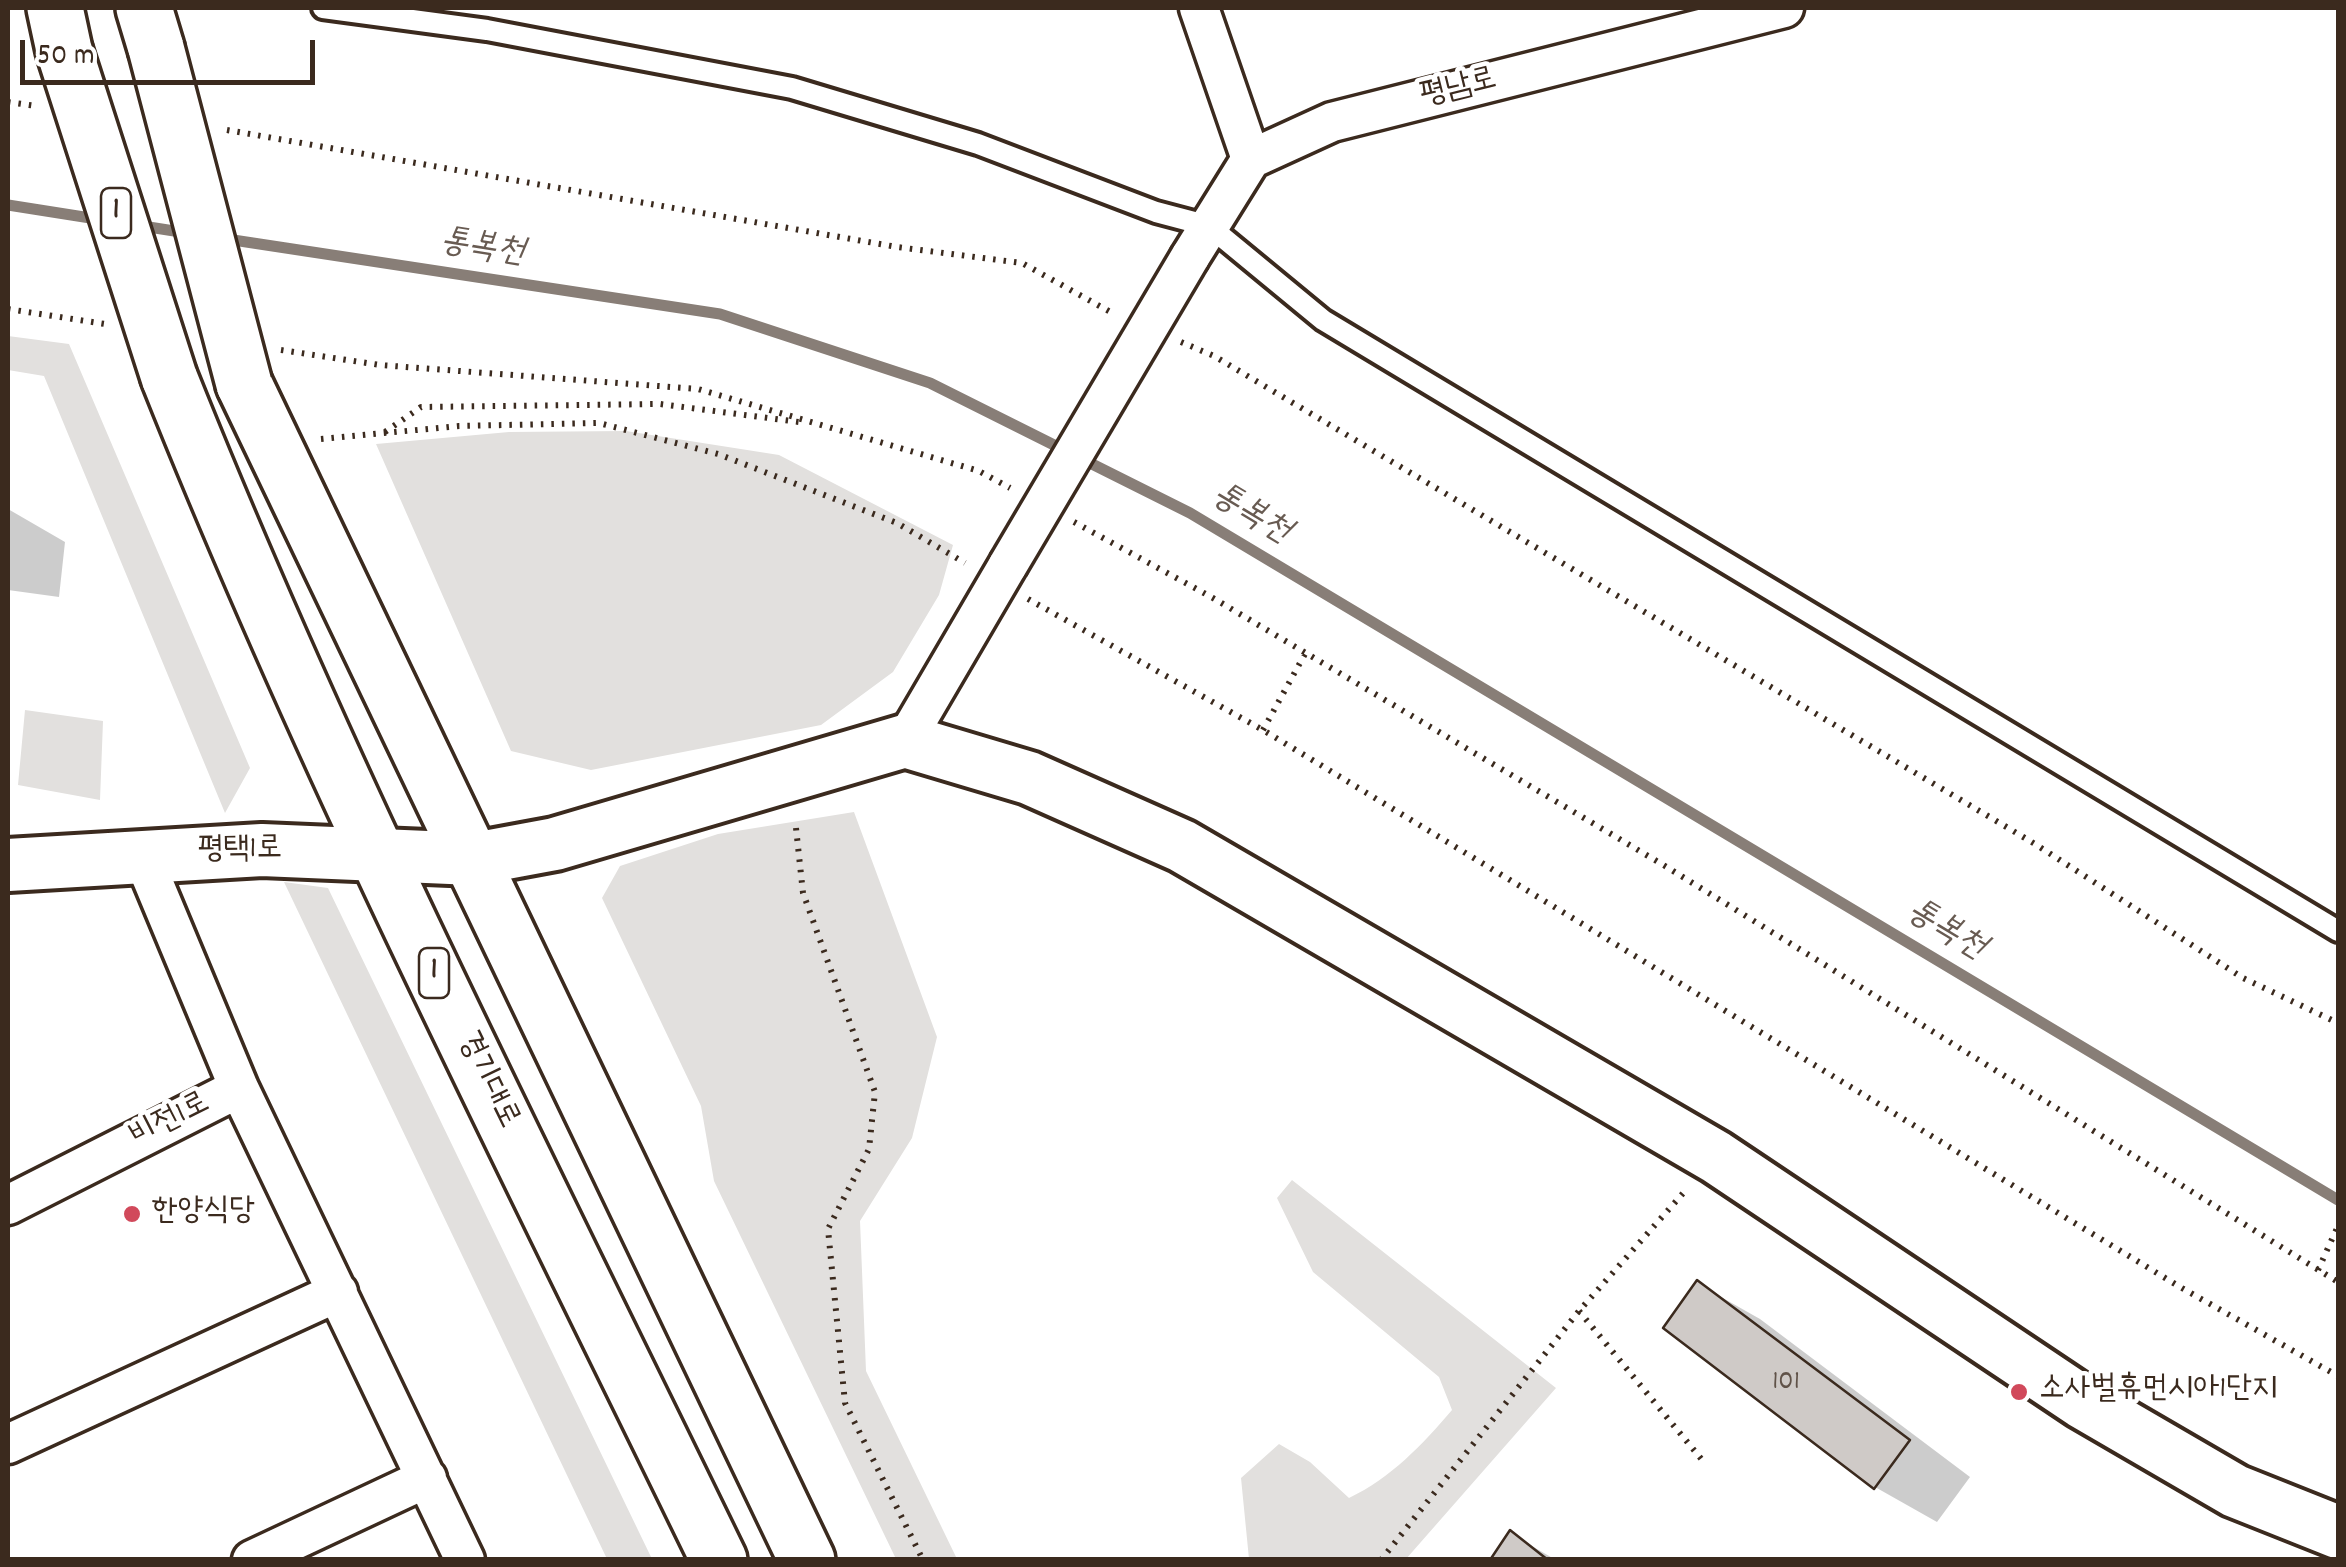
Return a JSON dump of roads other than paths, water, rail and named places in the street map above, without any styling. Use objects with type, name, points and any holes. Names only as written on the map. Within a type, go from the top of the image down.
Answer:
[{"type":"main road","points":[[150,28],[254,366],[272,443],[807,1560]]},
{"type":"main road","name":"경기대로","points":[[59,29],[169,377],[223,512],[376,854],[718,1560]]},
{"type":"street","points":[[1199,8],[1251,159],[906,741],[1029,778],[1182,846],[1716,1157],[2082,1402],[2235,1491],[2338,1532]]},
{"type":"street","name":"평남로","points":[[1251,159],[1332,122],[1784,8]]},
{"type":"street","name":"평택1로","points":[[8,866],[262,850],[474,859],[554,844],[906,741]]},
{"type":"street","points":[[142,855],[239,1088]]},
{"type":"street","name":"비전1로","points":[[8,1205],[239,1088],[465,1560]]},
{"type":"street","points":[[8,1444],[338,1292]]},
{"type":"street","points":[[252,1560],[426,1478]]},
{"type":"lane","points":[[323,8],[487,30],[792,88],[978,144],[1156,212],[1323,320],[2338,931]]},
{"type":"waterway","name":"통복천","points":[[8,205],[103,220]]},
{"type":"waterway","name":"통복천","points":[[136,225],[187,233]]},
{"type":"waterway","name":"통복천","points":[[220,238],[720,314],[930,383],[1190,513],[2338,1200]]},
{"type":"place","name":"한양식당","points":[[132,1214]]},
{"type":"place","name":"소사벌휴먼시아1단지","points":[[2019,1392]]}]
